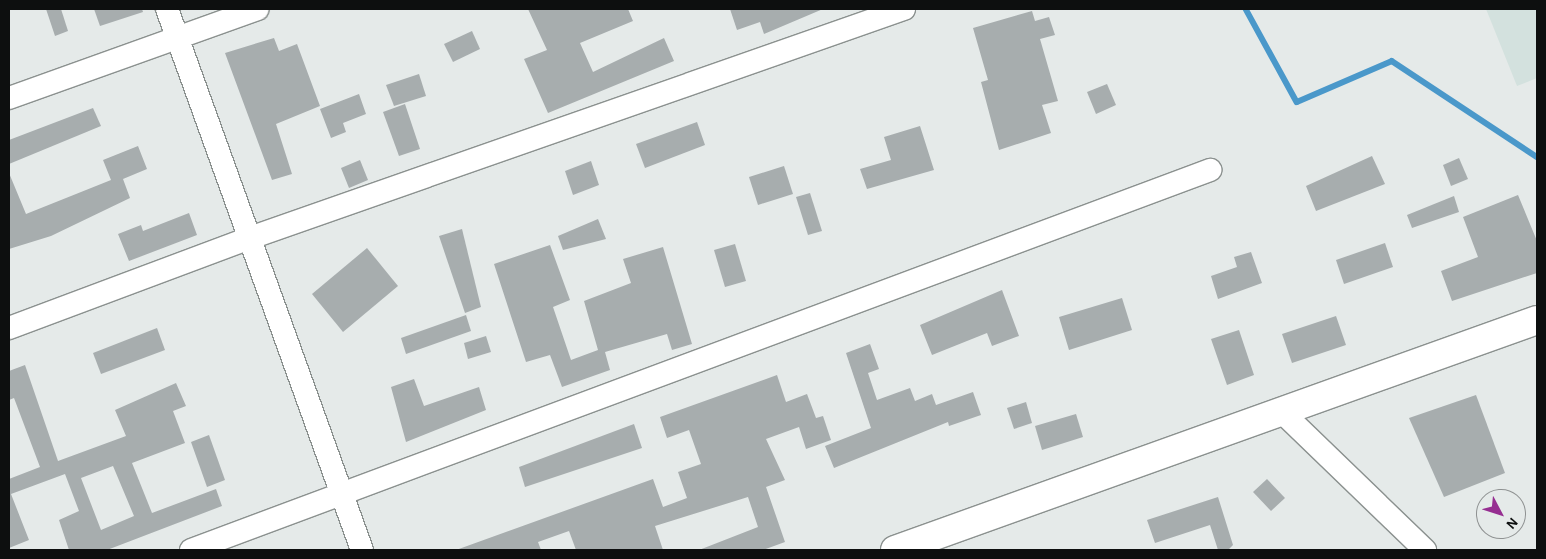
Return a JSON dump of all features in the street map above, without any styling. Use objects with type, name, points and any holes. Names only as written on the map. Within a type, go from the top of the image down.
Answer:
[{"type":"street","points":[[167,9],[362,550]]},
{"type":"street","points":[[9,98],[258,9]]},
{"type":"street","points":[[9,328],[250,238],[904,9]]},
{"type":"street","points":[[191,550],[342,496],[1210,170]]},
{"type":"street","points":[[895,550],[1537,320]]},
{"type":"street","points":[[1282,412],[1425,550]]},
{"type":"shaded area","points":[[1486,9],[1537,9],[1537,78],[1517,86]]},
{"type":"building","points":[[46,9],[61,9],[68,31],[55,36]]},
{"type":"building","points":[[94,9],[142,9],[143,12],[100,26]]},
{"type":"building","points":[[528,9],[628,9],[633,21],[580,43],[593,72],[664,38],[674,61],[548,113],[524,59],[547,50]]},
{"type":"building","points":[[730,9],[823,9],[764,34],[760,22],[737,30]]},
{"type":"building","points":[[1032,11],[1035,21],[1049,17],[1055,35],[1040,39],[1058,101],[1042,105],[1051,133],[999,150],[981,82],[988,80],[973,28]]},
{"type":"building","points":[[472,31],[480,49],[453,62],[444,44]]},
{"type":"building","points":[[274,38],[279,51],[297,44],[320,106],[276,124],[292,174],[272,180],[225,53]]},
{"type":"building","points":[[419,74],[426,96],[394,106],[386,85]]},
{"type":"building","points":[[1107,84],[1116,105],[1096,114],[1087,92]]},
{"type":"building","points":[[359,94],[366,114],[343,123],[346,132],[331,138],[320,109]]},
{"type":"building","points":[[405,104],[420,149],[399,156],[383,112]]},
{"type":"building","points":[[93,108],[101,126],[9,164],[9,140]]},
{"type":"building","points":[[697,122],[705,145],[645,168],[636,144]]},
{"type":"building","points":[[920,126],[934,170],[867,189],[860,169],[891,160],[884,137]]},
{"type":"building","points":[[138,146],[147,169],[123,179],[130,198],[51,236],[9,249],[9,173],[26,214],[111,180],[103,160]]},
{"type":"building","points":[[1372,156],[1385,184],[1316,211],[1306,186]]},
{"type":"building","points":[[1459,158],[1468,179],[1451,186],[1443,165]]},
{"type":"building","points":[[360,160],[368,180],[349,188],[341,168]]},
{"type":"building","points":[[591,161],[599,185],[573,195],[565,171]]},
{"type":"building","points":[[784,166],[793,194],[758,205],[749,177]]},
{"type":"building","points":[[810,193],[822,231],[808,235],[796,197]]},
{"type":"building","points":[[1518,195],[1537,241],[1537,273],[1452,301],[1441,271],[1478,257],[1463,217]]},
{"type":"building","points":[[1454,196],[1459,212],[1412,228],[1407,215]]},
{"type":"building","points":[[189,213],[197,235],[129,261],[118,234],[141,225],[143,231]]},
{"type":"building","points":[[598,219],[606,239],[563,250],[558,236]]},
{"type":"building","points":[[462,229],[481,307],[465,313],[439,236]]},
{"type":"building","points":[[1385,243],[1393,267],[1344,284],[1336,260]]},
{"type":"building","points":[[735,244],[746,281],[725,287],[714,250]]},
{"type":"building","points":[[550,245],[570,300],[553,307],[571,360],[598,350],[584,301],[631,283],[623,259],[663,247],[692,344],[672,350],[667,334],[605,352],[610,370],[562,387],[550,355],[526,362],[494,264]]},
{"type":"building","points":[[367,248],[398,286],[343,332],[312,294]]},
{"type":"building","points":[[1251,252],[1262,283],[1218,299],[1211,276],[1237,267],[1234,257]]},
{"type":"building","points":[[1002,290],[1019,336],[992,346],[987,333],[932,355],[920,325]]},
{"type":"building","points":[[1122,298],[1132,330],[1069,350],[1059,317]]},
{"type":"building","points":[[466,315],[471,331],[406,354],[401,338]]},
{"type":"building","points":[[1336,316],[1346,345],[1292,363],[1282,334]]},
{"type":"building","points":[[157,328],[165,350],[101,374],[93,353]]},
{"type":"building","points":[[1239,330],[1254,375],[1227,385],[1211,339]]},
{"type":"building","points":[[486,336],[491,352],[468,359],[464,343]]},
{"type":"building","points":[[870,344],[879,369],[868,373],[877,400],[910,388],[915,401],[932,394],[936,405],[973,392],[981,415],[949,426],[948,422],[834,468],[825,446],[871,428],[846,353]]},
{"type":"building","points":[[25,365],[58,461],[126,436],[115,410],[176,383],[186,406],[173,411],[185,443],[132,463],[152,513],[216,489],[222,506],[107,550],[69,550],[59,520],[79,511],[65,474],[11,494],[29,540],[9,548],[9,479],[40,467],[14,398],[9,400],[9,371]],"holes":[[[113,466],[134,516],[101,530],[81,478]]]},
{"type":"building","points":[[777,375],[786,402],[807,394],[816,418],[823,416],[831,440],[806,449],[799,427],[766,439],[785,480],[766,487],[785,542],[763,550],[699,550],[758,527],[748,497],[655,526],[663,550],[576,550],[569,531],[538,542],[541,550],[456,550],[653,479],[663,507],[687,498],[678,472],[701,464],[689,430],[667,438],[660,417]]},
{"type":"building","points":[[414,379],[424,406],[479,387],[486,410],[406,442],[391,387]]},
{"type":"building","points":[[1476,395],[1505,473],[1444,497],[1409,418]]},
{"type":"building","points":[[1026,402],[1032,423],[1014,429],[1007,408]]},
{"type":"building","points":[[1076,414],[1083,437],[1042,450],[1035,426]]},
{"type":"building","points":[[634,424],[642,448],[525,487],[519,467]]},
{"type":"building","points":[[209,435],[225,480],[207,487],[191,442]]},
{"type":"building","points":[[1267,479],[1285,498],[1271,511],[1253,492]]},
{"type":"building","points":[[1218,497],[1233,545],[1228,550],[1218,550],[1210,525],[1155,543],[1147,520]]},
{"type":"waterway","points":[[1246,9],[1297,102],[1392,61],[1537,157]]}]
